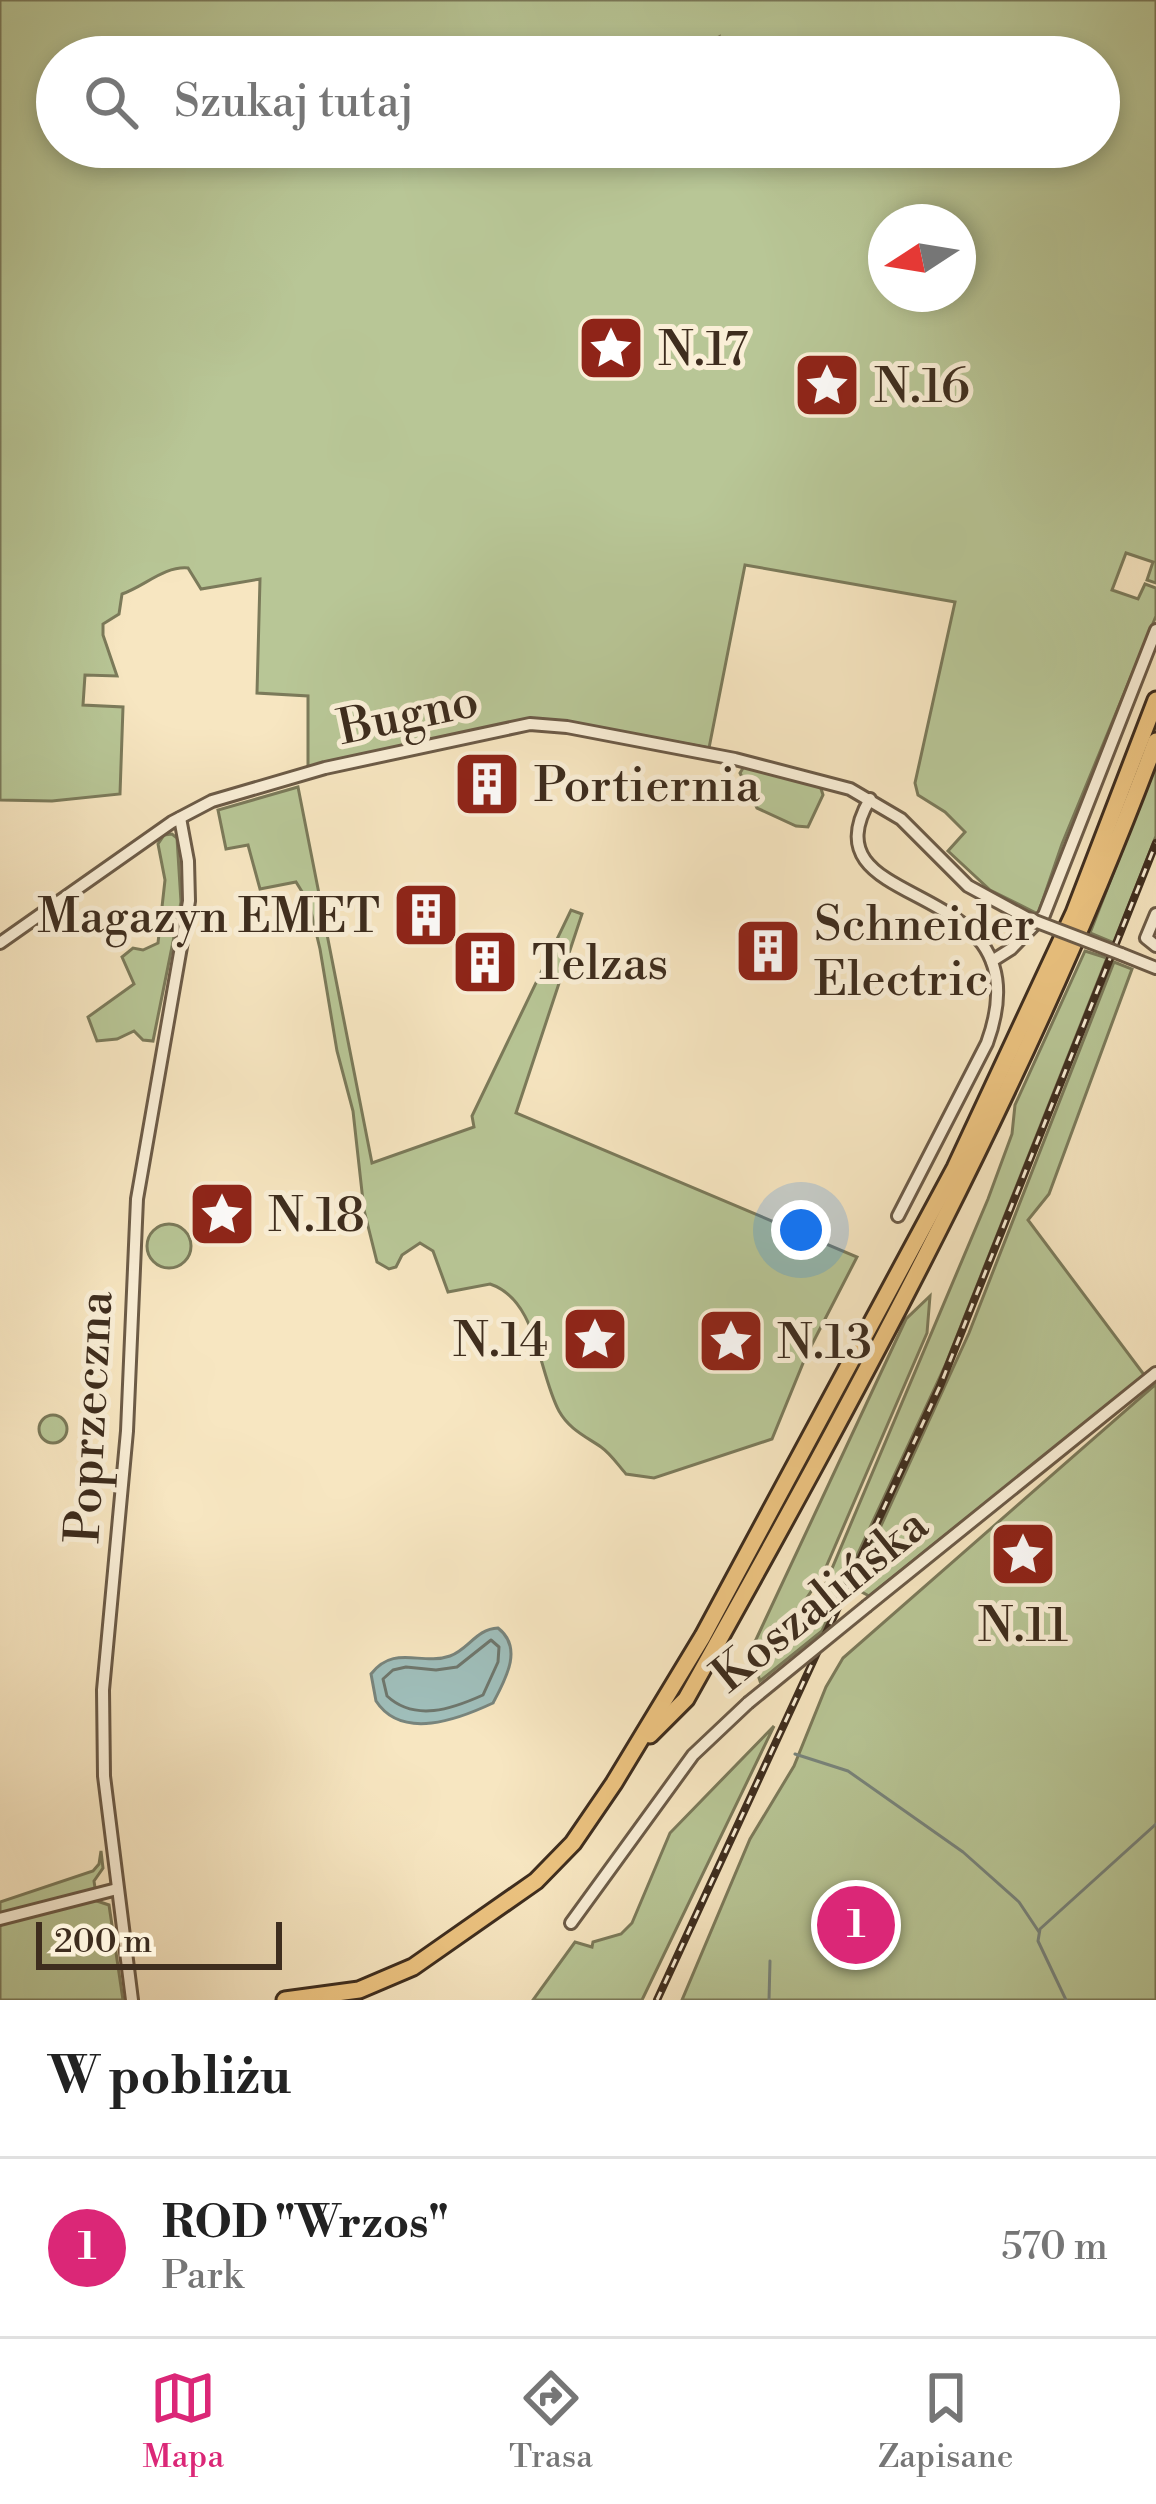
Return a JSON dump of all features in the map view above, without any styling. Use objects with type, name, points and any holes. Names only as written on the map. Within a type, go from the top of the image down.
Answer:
[{"type":"highway","points":[[285,2000],[359,1990],[387,1981],[491,1915],[536,1881],[573,1843],[703,1636],[974,1130],[1074,913],[1156,700]]},
{"type":"highway","points":[[633,1752],[686,1699],[995,1121],[1087,921],[1156,741]]},
{"type":"street","points":[[992,961],[1011,950],[1044,915],[1156,630]]},
{"type":"street","name":"Bugno","points":[[0,943],[180,818],[212,801],[303,773],[530,724],[754,763],[835,784],[870,799]]},
{"type":"street","points":[[898,1216],[987,1043],[999,988],[992,961],[966,924],[888,881],[865,860],[858,827],[870,799],[915,831],[968,886],[1027,918],[1156,968]]},
{"type":"street","name":"Poprzeczna","points":[[132,2000],[102,1738],[103,1690],[127,1431],[135,1222],[189,901],[180,818]]},
{"type":"street","points":[[1156,914],[1147,941],[1156,946]]},
{"type":"street","name":"Koszalińska","points":[[571,1922],[693,1755],[748,1703],[1156,1373]]},
{"type":"street","points":[[0,1919],[117,1889]]},
{"type":"green space","points":[[0,0],[1156,0],[1156,583],[1147,580],[1153,562],[1126,553],[1112,590],[1138,599],[1145,584],[1156,588],[1156,616],[1038,914],[990,890],[948,851],[965,832],[918,795],[915,783],[955,602],[745,565],[709,748],[529,719],[308,767],[308,696],[257,693],[260,579],[201,589],[188,568],[171,570],[122,594],[119,614],[103,624],[117,676],[85,675],[83,705],[123,707],[120,794],[0,800]]},
{"type":"green space","points":[[1156,763],[1156,836],[1114,943],[1090,933]]},
{"type":"green space","points":[[745,765],[819,782],[823,795],[808,827],[757,808],[740,773]]},
{"type":"green space","points":[[298,787],[372,1163],[474,1127],[472,1116],[571,910],[582,914],[516,1113],[857,1257],[806,1356],[772,1439],[654,1478],[626,1474],[605,1450],[563,1417],[527,1321],[506,1292],[490,1284],[448,1292],[433,1251],[420,1243],[402,1255],[396,1267],[389,1269],[377,1262],[364,1210],[353,1111],[309,903],[296,882],[260,889],[248,845],[226,849],[218,810]]},
{"type":"green space","points":[[164,835],[177,838],[181,902],[153,1041],[143,1040],[134,1031],[97,1041],[88,1017],[134,984],[122,957],[133,948],[143,950],[158,943],[165,880],[158,844]]},
{"type":"green space","points":[[1085,951],[1107,958],[945,1366],[822,1631],[760,1681],[756,1669],[825,1585],[988,1199],[1012,1134],[1015,1105]]},
{"type":"green space","points":[[1114,962],[1132,969],[1049,1194],[1028,1220],[1145,1376],[869,1596],[853,1587],[969,1333]]},
{"type":"green space","points":[[220,1188],[230,1197],[232,1211],[231,1220],[221,1227],[209,1213],[212,1197]]},
{"type":"green space","points":[[169,1224],[184,1231],[191,1246],[184,1261],[169,1268],[154,1261],[147,1246],[154,1231]]},
{"type":"green space","points":[[930,1296],[927,1333],[823,1574],[795,1615],[757,1652],[752,1648],[906,1319]]},
{"type":"green space","points":[[1156,1384],[1156,2000],[682,2000],[750,1839],[794,1766],[843,1658]]},
{"type":"green space","points":[[53,1415],[63,1419],[67,1429],[63,1439],[53,1443],[43,1439],[39,1429],[43,1419]]},
{"type":"green space","points":[[774,1726],[642,2000],[533,2000],[575,1942],[592,1947],[593,1942],[621,1934],[632,1923],[670,1833]]},
{"type":"green space","points":[[101,1851],[103,1868],[94,1881],[97,1901],[109,1905],[123,2000],[0,2000],[0,1902],[93,1871]]},
{"type":"water","points":[[498,1628],[511,1654],[493,1703],[448,1720],[415,1723],[387,1713],[376,1701],[371,1674],[380,1665],[398,1658],[450,1656]]},
{"type":"waterway","points":[[795,1754],[848,1771],[963,1852],[1019,1902],[1039,1932]]},
{"type":"waterway","points":[[1066,2000],[1038,1941],[1040,1929],[1156,1824]]},
{"type":"waterway","points":[[769,2000],[770,1961]]},
{"type":"railway","points":[[657,2000],[940,1386],[1156,843]]},
{"type":"place","name":"N.17","points":[[611,348]]},
{"type":"place","name":"N.16","points":[[827,385]]},
{"type":"place","name":"Portiernia","points":[[487,784]]},
{"type":"place","name":"Magazyn EMET","points":[[426,915]]},
{"type":"place","name":"Schneider Electric","points":[[768,951]]},
{"type":"place","name":"Telzas","points":[[485,962]]},
{"type":"place","name":"N.18","points":[[222,1214]]},
{"type":"place","name":"N.14","points":[[595,1339]]},
{"type":"place","name":"N.13","points":[[731,1341]]},
{"type":"place","name":"N.11","points":[[1023,1554]]},
{"type":"place","name":"ROD \"Wrzos\"","points":[[856,1925]]}]
